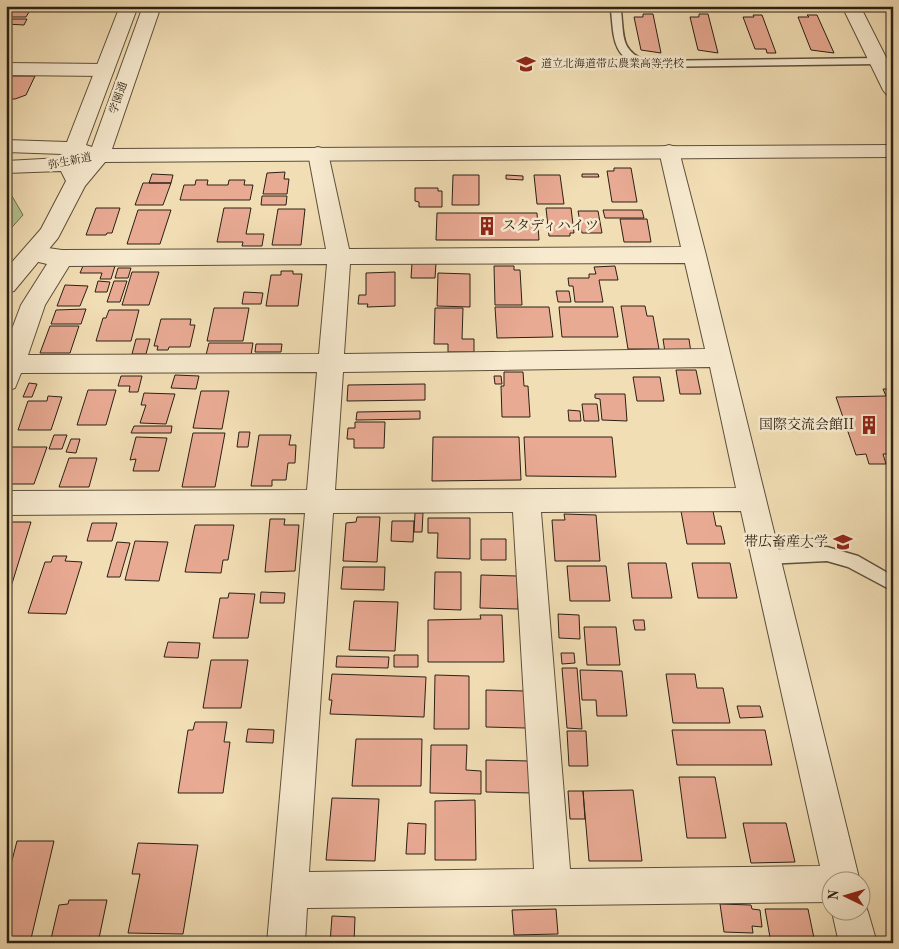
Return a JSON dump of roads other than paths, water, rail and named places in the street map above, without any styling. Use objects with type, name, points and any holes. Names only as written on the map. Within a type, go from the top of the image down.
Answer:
[{"type":"street","name":"学園通","points":[[6,285],[50,233],[105,70],[129,6]]},
{"type":"street","name":"学園通","points":[[99,156],[152,6]]},
{"type":"street","points":[[850,6],[893,90]]},
{"type":"street","points":[[6,70],[105,70]]},
{"type":"street","name":"弥生新道","points":[[6,146],[73,165]]},
{"type":"street","name":"弥生新道","points":[[6,167],[73,165],[99,156],[893,150]]},
{"type":"street","points":[[669,151],[720,358],[840,872]]},
{"type":"street","points":[[286,943],[338,257],[318,153]]},
{"type":"street","points":[[34,254],[62,258],[695,256]]},
{"type":"street","points":[[62,258],[33,304],[8,369],[720,358]]},
{"type":"street","points":[[6,503],[526,502],[753,499]]},
{"type":"street","points":[[526,502],[553,886]]},
{"type":"street","points":[[290,890],[822,884]]},
{"type":"street","points":[[853,922],[858,943]]},
{"type":"lane","points":[[627,6],[616,10],[622,52],[629,58],[644,64],[878,61]]},
{"type":"lane","points":[[766,556],[827,554],[852,560],[893,584]]},
{"type":"place","name":"道立北海道帯広農業高等学校","points":[[526,64]]},
{"type":"place","name":"スタディハイツ","points":[[487,226]]},
{"type":"place","name":"国際交流会館II","points":[[869,425]]},
{"type":"place","name":"帯広畜産大学","points":[[843,542]]}]
